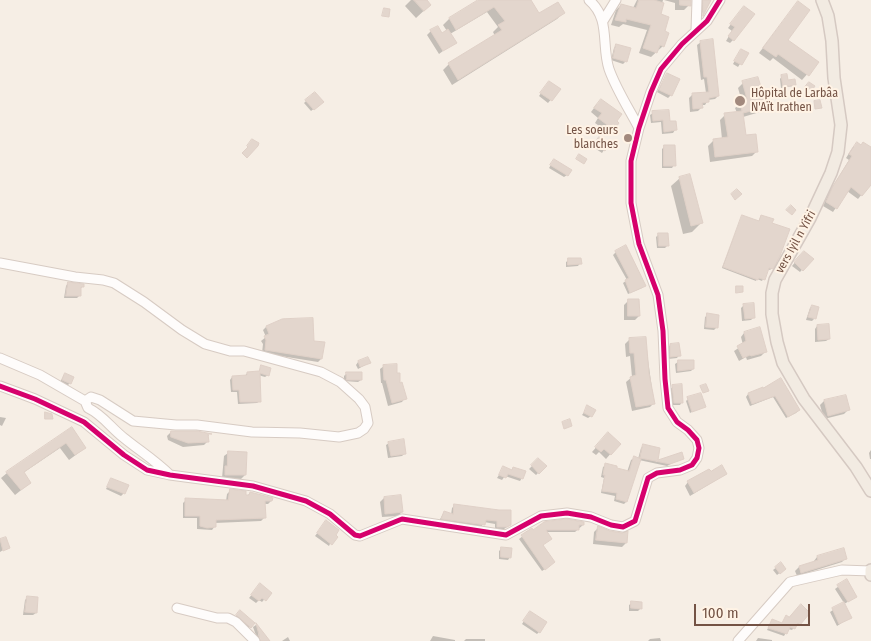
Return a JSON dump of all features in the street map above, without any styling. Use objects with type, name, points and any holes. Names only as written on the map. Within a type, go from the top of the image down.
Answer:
[{"type":"main road","name":"vers Iγil n Yifri","points":[[822,0],[828,16],[832,41],[834,78],[841,125],[838,152],[831,173],[810,218],[775,280],[772,292],[772,314],[783,363],[804,399],[856,467],[871,491]]},
{"type":"street","points":[[589,0],[598,10],[603,21],[608,66],[613,80],[639,128]]},
{"type":"street","points":[[603,21],[616,0]]},
{"type":"street","points":[[696,31],[697,0]]},
{"type":"street","points":[[0,386],[35,398],[84,422],[124,455],[147,470],[170,475],[253,486],[306,501],[330,514],[355,535],[360,536],[402,519],[506,535],[541,516],[567,513],[592,517],[610,524],[623,526],[634,521],[648,478],[657,473],[680,470],[692,465],[697,458],[699,448],[697,440],[677,422],[668,408],[663,331],[658,295],[639,244],[631,203],[631,161],[639,128],[661,69],[682,44],[707,20],[720,0]]},
{"type":"street","points":[[0,263],[114,283],[205,344],[230,351],[244,351],[321,372],[340,382],[359,399],[365,407],[368,423],[358,433],[339,437],[300,433],[252,432],[197,425],[133,421],[100,400],[91,397],[85,400]]},
{"type":"street","points":[[0,358],[40,375],[85,400],[88,408],[99,414],[114,430],[156,461],[170,475]]},
{"type":"street","points":[[738,641],[790,582],[842,570],[871,572]]},
{"type":"street","points":[[177,608],[217,618],[228,618],[236,622],[255,641]]},
{"type":"building","points":[[414,0],[427,0],[431,5],[424,11]]},
{"type":"building","points":[[478,0],[531,0],[539,13],[558,2],[565,13],[458,80],[448,63],[502,30],[498,25],[505,21],[494,7],[456,30],[449,18]]},
{"type":"building","points":[[639,0],[654,0],[664,3],[661,14],[669,17],[665,31],[669,33],[664,47],[660,45],[657,53],[643,48],[651,25],[626,19],[626,22],[615,20],[621,4],[636,8]]},
{"type":"building","points":[[680,0],[691,0],[691,6],[680,5]]},
{"type":"building","points":[[703,0],[711,0],[703,16]]},
{"type":"building","points":[[798,1],[810,10],[788,40],[819,62],[809,76],[778,54],[776,57],[763,48]]},
{"type":"building","points":[[744,6],[755,14],[734,41],[728,36],[735,27],[730,24]]},
{"type":"building","points":[[384,8],[390,9],[389,17],[382,16]]},
{"type":"building","points":[[438,26],[442,33],[448,29],[457,43],[443,51],[430,30]]},
{"type":"building","points":[[713,39],[719,96],[709,98],[709,102],[702,103],[703,108],[693,109],[692,93],[709,92],[707,77],[704,77],[700,41]]},
{"type":"building","points":[[616,44],[631,48],[627,62],[613,58]]},
{"type":"building","points":[[741,49],[749,53],[742,65],[734,61]]},
{"type":"building","points":[[667,73],[680,79],[672,96],[659,90]]},
{"type":"building","points":[[787,74],[788,80],[795,79],[796,85],[783,87],[781,75]]},
{"type":"building","points":[[758,77],[767,107],[743,113],[746,135],[756,134],[758,152],[715,157],[713,139],[728,137],[724,113],[742,111],[739,101],[747,99],[742,81]]},
{"type":"building","points":[[549,81],[561,89],[552,101],[540,93]]},
{"type":"building","points":[[809,82],[815,86],[811,92],[805,87]]},
{"type":"building","points":[[315,92],[324,102],[314,110],[305,100]]},
{"type":"building","points":[[601,99],[622,114],[614,130],[598,118],[602,113],[594,108]]},
{"type":"building","points":[[820,100],[822,108],[815,109],[814,101]]},
{"type":"building","points":[[669,110],[670,121],[676,121],[677,130],[664,132],[663,120],[653,121],[652,111]]},
{"type":"building","points":[[599,137],[610,143],[605,151],[594,144]]},
{"type":"building","points":[[252,139],[259,143],[247,158],[242,153]]},
{"type":"building","points":[[857,142],[861,145],[863,142],[871,147],[871,185],[862,196],[851,187],[837,209],[826,202],[833,186],[852,156],[849,154]]},
{"type":"building","points":[[664,145],[675,145],[676,166],[664,166]]},
{"type":"building","points":[[579,154],[587,159],[584,164],[576,159]]},
{"type":"building","points":[[554,159],[572,170],[568,176],[550,165]]},
{"type":"building","points":[[690,174],[703,223],[691,226],[679,177]]},
{"type":"building","points":[[737,189],[742,194],[735,200],[731,194]]},
{"type":"building","points":[[791,205],[796,210],[792,215],[786,210]]},
{"type":"building","points":[[742,215],[759,221],[761,215],[774,219],[772,223],[790,229],[780,256],[773,269],[769,268],[765,280],[759,278],[758,280],[723,267]]},
{"type":"building","points":[[658,233],[668,233],[669,246],[659,246]]},
{"type":"building","points":[[626,245],[646,286],[630,293],[625,280],[629,278],[615,251]]},
{"type":"building","points":[[804,251],[814,259],[803,271],[794,262]]},
{"type":"building","points":[[568,258],[581,258],[582,264],[568,265]]},
{"type":"building","points":[[68,282],[84,284],[84,287],[81,287],[81,296],[66,296]]},
{"type":"building","points":[[736,286],[743,286],[743,292],[736,293]]},
{"type":"building","points":[[628,299],[639,299],[640,316],[628,316]]},
{"type":"building","points":[[754,303],[755,318],[745,319],[743,304]]},
{"type":"building","points":[[812,305],[819,307],[816,319],[808,317]]},
{"type":"building","points":[[707,313],[719,315],[718,328],[706,327]]},
{"type":"building","points":[[313,318],[314,341],[325,342],[322,359],[265,350],[266,340],[264,336],[269,334],[266,326],[282,319]]},
{"type":"building","points":[[829,324],[830,339],[818,340],[817,325]]},
{"type":"building","points":[[760,327],[767,352],[743,358],[737,346],[746,341],[744,332]]},
{"type":"building","points":[[646,337],[649,373],[655,404],[636,407],[630,377],[636,375],[634,353],[630,353],[629,338]]},
{"type":"building","points":[[679,343],[681,356],[670,357],[670,344]]},
{"type":"building","points":[[368,357],[371,363],[360,367],[358,361]]},
{"type":"building","points":[[678,360],[694,360],[694,369],[678,371]]},
{"type":"building","points":[[397,364],[397,373],[400,373],[400,383],[402,382],[407,399],[392,403],[386,380],[384,380],[383,365]]},
{"type":"building","points":[[261,365],[271,368],[269,376],[260,373],[261,402],[240,402],[239,390],[233,390],[232,376],[247,375],[247,372],[259,371]]},
{"type":"building","points":[[346,372],[362,372],[362,380],[347,380]]},
{"type":"building","points":[[65,373],[74,377],[71,384],[62,380]]},
{"type":"building","points":[[781,378],[800,410],[788,417],[775,396],[752,404],[748,393],[763,388]]},
{"type":"building","points":[[682,384],[683,403],[674,403],[672,385]]},
{"type":"building","points":[[706,384],[709,391],[703,393],[700,386]]},
{"type":"building","points":[[701,393],[706,407],[692,412],[687,397]]},
{"type":"building","points":[[846,395],[850,410],[828,416],[824,400]]},
{"type":"building","points":[[587,405],[596,410],[592,417],[584,413]]},
{"type":"building","points":[[45,412],[52,414],[53,419],[45,419]]},
{"type":"building","points":[[570,419],[572,426],[564,429],[562,422]]},
{"type":"building","points":[[72,427],[86,448],[75,455],[66,443],[24,472],[31,483],[21,490],[6,472]]},
{"type":"building","points":[[171,431],[197,431],[212,434],[208,434],[209,442],[188,443],[171,437]]},
{"type":"building","points":[[608,432],[621,444],[611,455],[604,449],[601,452],[595,447]]},
{"type":"building","points":[[404,439],[406,454],[391,456],[388,442]]},
{"type":"building","points":[[643,444],[660,448],[658,460],[682,452],[684,459],[670,464],[640,458]]},
{"type":"building","points":[[228,451],[247,452],[246,475],[225,475]]},
{"type":"building","points":[[634,456],[641,459],[627,502],[616,499],[617,493],[602,491],[605,463],[629,471]]},
{"type":"building","points":[[538,458],[547,466],[539,474],[531,465]]},
{"type":"building","points":[[722,465],[727,474],[694,493],[687,481],[709,469],[711,471]]},
{"type":"building","points":[[503,466],[512,470],[513,467],[526,471],[523,479],[508,474],[506,478],[499,475]]},
{"type":"building","points":[[111,478],[129,485],[125,494],[107,487]]},
{"type":"building","points":[[230,489],[246,491],[246,495],[249,495],[250,492],[273,498],[272,501],[265,501],[266,518],[216,520],[216,527],[207,528],[200,526],[200,516],[185,516],[185,498],[228,500]]},
{"type":"building","points":[[401,495],[403,512],[385,514],[384,497]]},
{"type":"building","points":[[454,504],[511,510],[511,525],[497,527],[497,521],[486,520],[485,525],[441,519],[444,511],[453,514]]},
{"type":"building","points":[[567,519],[584,522],[584,525],[579,525],[579,530],[546,530],[552,539],[543,545],[555,562],[545,570],[521,535],[532,528],[533,530],[544,522]]},
{"type":"building","points":[[326,520],[339,530],[336,535],[338,537],[332,545],[317,533]]},
{"type":"building","points":[[598,526],[622,533],[628,531],[627,543],[596,540]]},
{"type":"building","points":[[6,537],[10,548],[3,551],[0,539]]},
{"type":"building","points":[[501,547],[512,548],[511,558],[501,557]]},
{"type":"building","points":[[844,548],[847,559],[801,573],[799,566],[818,560],[817,556]]},
{"type":"building","points":[[781,562],[786,569],[780,574],[775,567]]},
{"type":"building","points":[[847,579],[857,597],[848,602],[837,585]]},
{"type":"building","points":[[260,583],[272,593],[266,601],[262,598],[259,601],[251,595]]},
{"type":"building","points":[[27,596],[38,597],[37,613],[25,612]]},
{"type":"building","points":[[631,601],[642,602],[642,609],[631,608]]},
{"type":"building","points":[[844,602],[852,618],[839,624],[832,608]]},
{"type":"building","points":[[801,604],[810,613],[800,625],[798,623],[795,629],[790,627],[787,634],[768,628],[772,619],[782,623],[786,615],[789,617]]},
{"type":"building","points":[[240,610],[255,623],[251,628],[236,615]]},
{"type":"building","points":[[530,611],[547,622],[540,633],[523,621]]},
{"type":"building","points":[[256,623],[270,641],[261,641]]},
{"type":"cycle path","points":[[0,386],[35,399],[84,422],[124,455],[147,470],[170,475],[253,486],[306,501],[330,514],[355,535],[360,536],[402,519],[506,535],[541,516],[567,513],[591,517],[611,525],[623,527],[635,521],[648,478],[657,473],[680,470],[692,465],[697,458],[699,448],[697,440],[677,422],[668,408],[663,331],[658,295],[639,244],[631,203],[631,161],[639,128],[661,69],[682,44],[707,21],[720,0]]},
{"type":"place","name":"Hôpital de Larbâa N'Aït Irathen","points":[[740,101]]},
{"type":"place","name":"Les soeurs blanches","points":[[628,138]]}]
